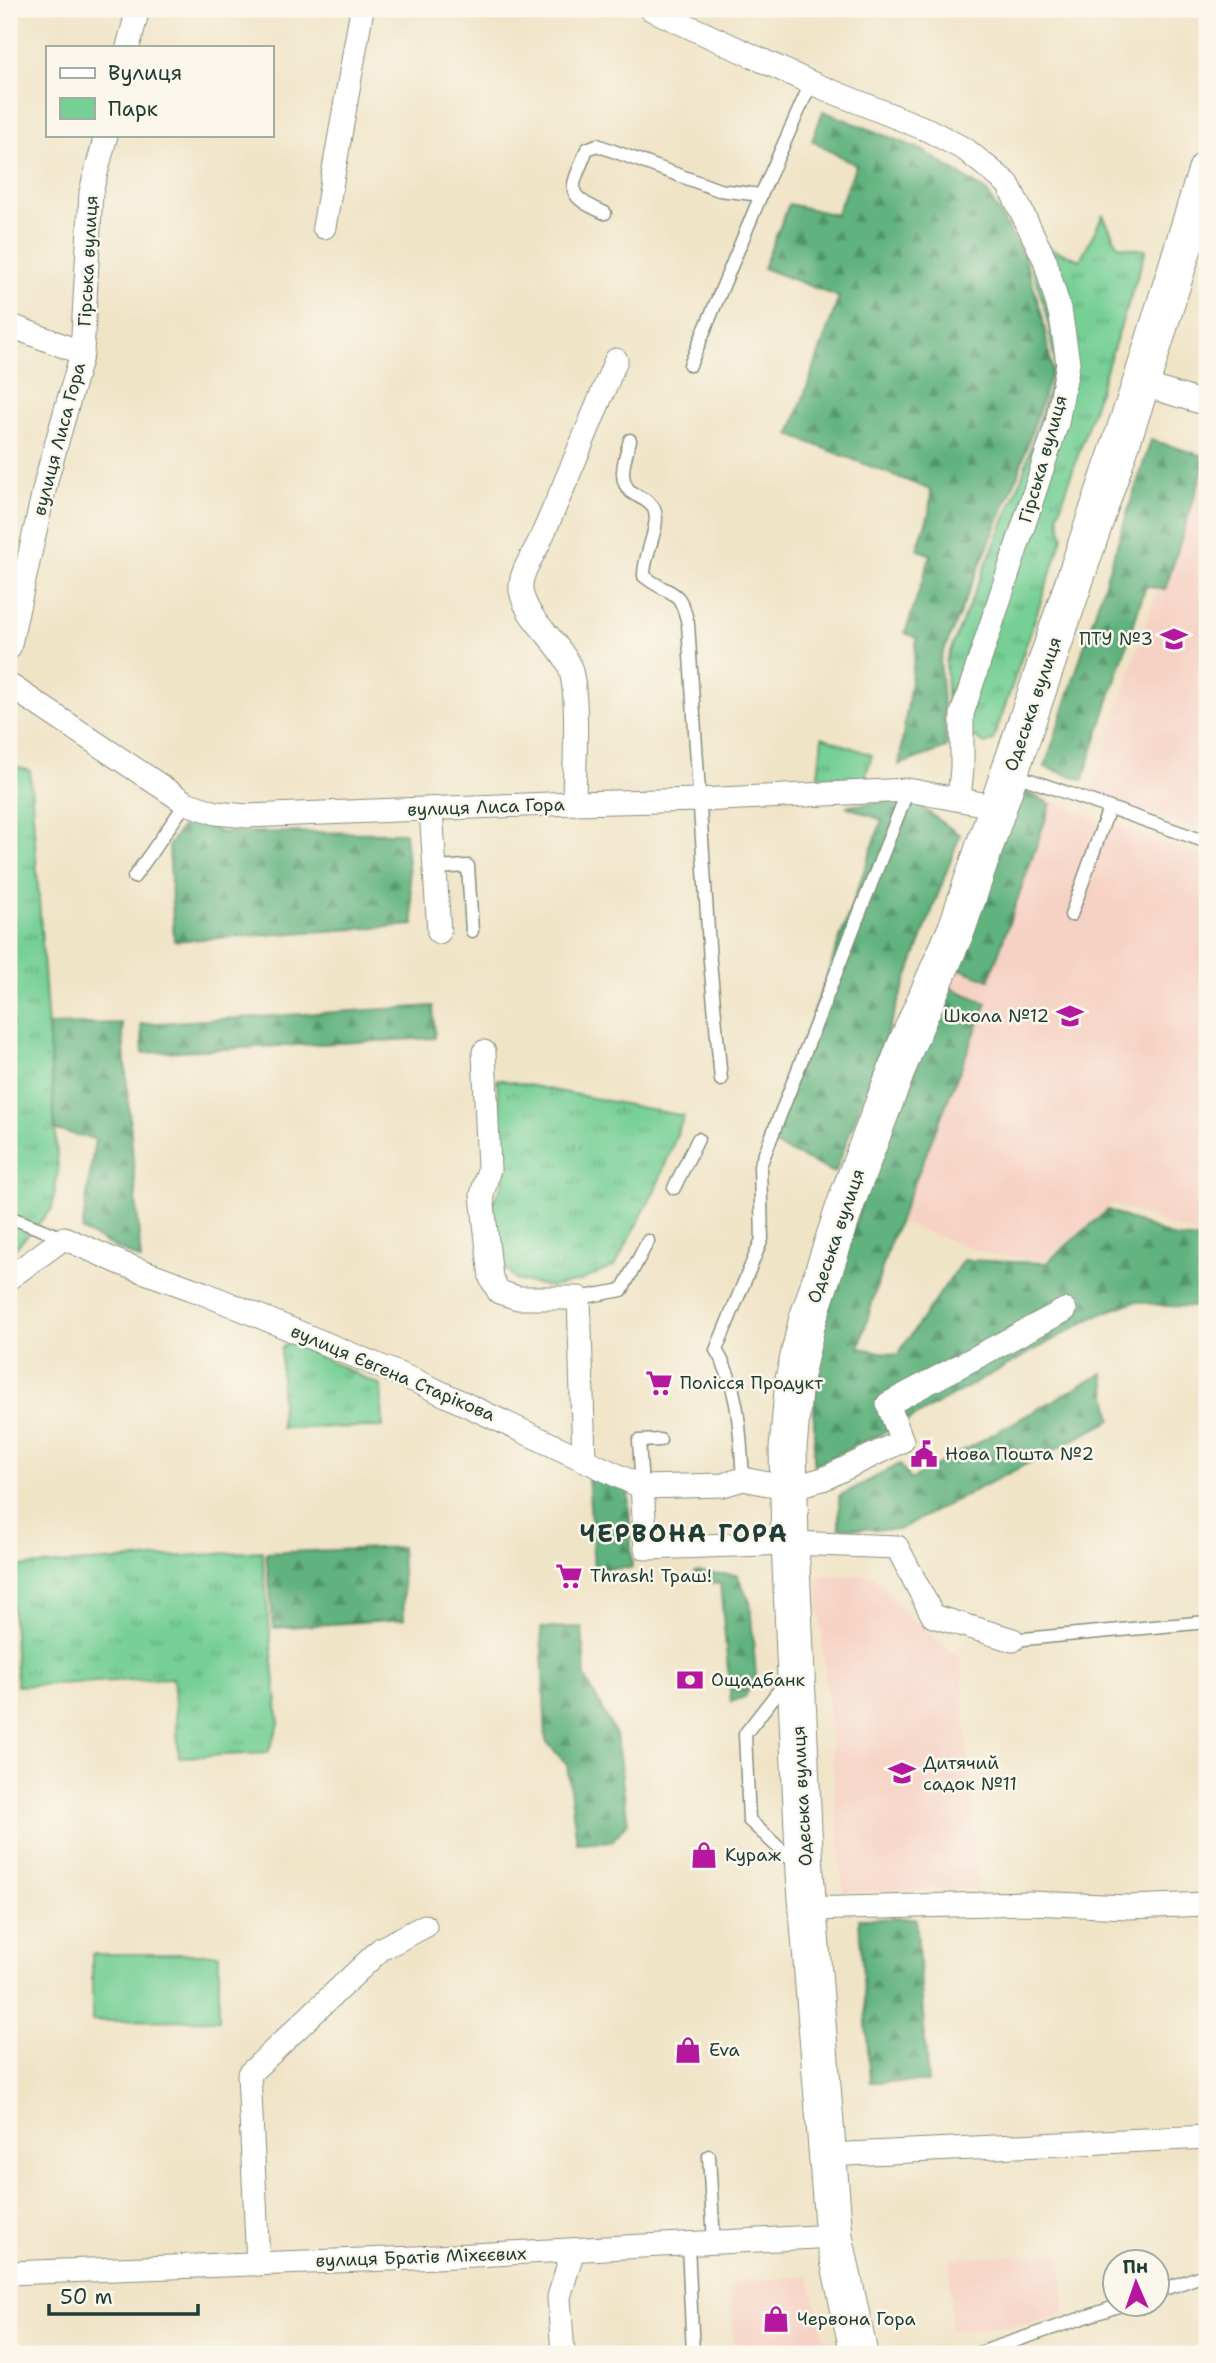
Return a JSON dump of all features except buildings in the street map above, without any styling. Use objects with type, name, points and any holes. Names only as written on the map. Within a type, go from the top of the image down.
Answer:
[{"type":"main road","name":"Одеська вулиця","points":[[859,2354],[834,2236],[805,1873],[790,1543],[788,1449],[794,1379],[822,1271],[847,1200],[905,1048],[957,928],[1141,384],[1207,170]]},
{"type":"street","points":[[128,46],[138,9]]},
{"type":"street","points":[[324,227],[362,9]]},
{"type":"street","name":"Гірська вулиця","points":[[651,9],[811,83],[928,130],[965,150],[1008,184],[1045,260],[1061,316],[1068,363],[1057,423],[962,714],[959,799]]},
{"type":"street","name":"Гірська вулиця","points":[[9,325],[82,353],[91,192],[106,136]]},
{"type":"street","name":"вулиця Лиса Гора","points":[[9,648],[47,477],[82,353]]},
{"type":"street","points":[[574,803],[574,688],[569,666],[539,626],[528,608],[521,588],[525,570],[541,539],[616,360]]},
{"type":"street","points":[[1141,384],[1207,404]]},
{"type":"street","name":"вулиця Лиса Гора","points":[[9,685],[186,803],[216,813],[247,816],[908,790],[998,807]]},
{"type":"street","points":[[431,809],[439,932]]},
{"type":"street","points":[[484,1052],[489,1169],[482,1195],[491,1278],[499,1292],[518,1297],[579,1298],[584,1459]]},
{"type":"street","points":[[9,1278],[64,1238]]},
{"type":"street","name":"вулиця Євгена Старікова","points":[[64,1238],[122,1264],[203,1293],[418,1382],[642,1488],[723,1485],[743,1479],[789,1488]]},
{"type":"street","points":[[789,1488],[823,1479],[902,1441],[888,1404],[1065,1310]]},
{"type":"street","points":[[642,1488],[646,1548],[790,1543],[897,1547],[933,1616],[1013,1640]]},
{"type":"street","points":[[808,1909],[1030,1903],[1128,1907],[1207,1904]]},
{"type":"street","points":[[258,2263],[249,2074],[381,1949],[425,1926]]},
{"type":"street","points":[[827,2155],[1207,2137]]},
{"type":"street","name":"вулиця Братів Міхєєвих","points":[[9,2273],[573,2250],[834,2236]]},
{"type":"street","points":[[562,2354],[559,2297],[573,2250]]},
{"type":"lane","points":[[690,365],[811,83]]},
{"type":"lane","points":[[606,213],[582,203],[574,196],[573,188],[587,149],[597,145],[719,190],[761,195]]},
{"type":"lane","points":[[630,440],[622,474],[624,483],[630,491],[650,504],[655,510],[656,519],[643,565],[644,576],[676,594],[683,603],[688,624],[709,961],[721,1080]]},
{"type":"lane","points":[[1009,773],[1207,842]]},
{"type":"lane","points":[[743,1479],[737,1413],[725,1365],[716,1350],[762,1239],[760,1166],[908,790]]},
{"type":"lane","points":[[134,877],[186,803]]},
{"type":"lane","points":[[1071,915],[1109,808]]},
{"type":"lane","points":[[435,868],[468,866],[472,931]]},
{"type":"lane","points":[[674,1188],[698,1139]]},
{"type":"lane","points":[[9,1217],[64,1238]]},
{"type":"lane","points":[[579,1298],[622,1290],[648,1241]]},
{"type":"lane","points":[[642,1488],[639,1441],[660,1440]]},
{"type":"lane","points":[[1013,1640],[1207,1622]]},
{"type":"lane","points":[[796,1669],[745,1734],[749,1820],[805,1873]]},
{"type":"lane","points":[[709,2156],[714,2243]]},
{"type":"lane","points":[[688,2244],[693,2354]]},
{"type":"lane","points":[[1170,2287],[1207,2274]]},
{"type":"lane","points":[[976,2354],[1100,2312]]},
{"type":"shaded area","name":"ПТУ №3","points":[[1207,433],[1207,832],[1091,793]]},
{"type":"shaded area","name":"Школа №12","points":[[1020,789],[1207,860],[1207,1239],[1113,1204],[1044,1260],[992,1255],[862,1210]]},
{"type":"shaded area","name":"Дитячий садок №11","points":[[874,1575],[903,1613],[961,1658],[978,1888],[843,1892],[817,1576]]},
{"type":"shaded area","points":[[1062,2253],[1065,2313],[1035,2324],[951,2331],[950,2258]]},
{"type":"shaded area","name":"Червона Гора","points":[[809,2275],[828,2354],[734,2354],[730,2284]]},
{"type":"green space","points":[[823,111],[922,150],[987,192],[1024,256],[1042,315],[1052,370],[1017,477],[940,660],[946,748],[899,765],[917,638],[905,633],[931,555],[917,549],[929,514],[931,490],[790,435],[839,297],[763,268],[789,204],[836,215],[856,165],[812,141]]},
{"type":"green space","points":[[1103,215],[1118,246],[1146,250],[1058,515],[1063,537],[993,741],[985,744],[972,736],[949,746],[946,661],[1021,480],[1056,367],[1047,315],[1023,237],[1080,260]]},
{"type":"green space","points":[[1151,440],[1207,457],[1165,590],[1146,586],[1083,780],[1045,767]]},
{"type":"green space","points":[[822,737],[872,755],[865,778],[818,776]]},
{"type":"green space","points":[[9,764],[30,771],[58,1171],[52,1209],[9,1255]]},
{"type":"green space","points":[[1020,789],[1051,804],[989,980],[952,966]]},
{"type":"green space","points":[[910,799],[960,835],[835,1173],[768,1142],[882,820],[846,806]]},
{"type":"green space","points":[[188,818],[220,832],[405,833],[414,925],[174,941],[169,845]]},
{"type":"green space","points":[[944,985],[987,1003],[888,1248],[859,1348],[897,1355],[963,1260],[1046,1263],[1108,1210],[1175,1238],[1207,1240],[1207,1307],[1166,1306],[1135,1301],[1098,1315],[894,1428],[814,1465],[814,1401],[825,1318],[872,1171]]},
{"type":"green space","points":[[433,1006],[435,1038],[143,1053],[141,1024]]},
{"type":"green space","points":[[122,1023],[141,1260],[82,1231],[95,1139],[55,1130],[48,1025]]},
{"type":"green space","points":[[497,1079],[684,1116],[656,1188],[615,1266],[580,1281],[551,1287],[516,1280],[497,1260],[490,1207],[504,1182]]},
{"type":"green space","points":[[289,1341],[381,1386],[383,1427],[281,1428],[281,1349]]},
{"type":"green space","points":[[1103,1373],[1112,1420],[898,1530],[839,1528],[839,1496],[900,1464],[910,1480]]},
{"type":"green space","points":[[588,1475],[628,1489],[632,1568],[594,1569]]},
{"type":"green space","points":[[401,1547],[404,1619],[274,1628],[266,1553]]},
{"type":"green space","points":[[262,1551],[279,1724],[268,1753],[179,1757],[173,1678],[17,1686],[10,1567]]},
{"type":"green space","points":[[694,1572],[737,1575],[750,1602],[756,1676],[745,1697],[731,1702],[720,1584],[694,1578]]},
{"type":"green space","points":[[582,1627],[585,1677],[616,1735],[628,1823],[612,1841],[577,1843],[567,1765],[546,1741],[541,1628]]},
{"type":"green space","points":[[916,1918],[928,2082],[870,2082],[859,1919]]},
{"type":"green space","points":[[92,1954],[219,1954],[219,2020],[92,2021]]},
{"type":"place","name":"ПТУ №3","points":[[1174,639]]},
{"type":"place","name":"Школа №12","points":[[1070,1016]]},
{"type":"place","name":"Полісся Продукт","points":[[659,1383]]},
{"type":"place","name":"Нова Пошта №2","points":[[924,1454]]},
{"type":"place","name":"Thrash! Траш!","points":[[569,1576]]},
{"type":"place","name":"Ощадбанк","points":[[690,1680]]},
{"type":"place","name":"Дитячий садок №11","points":[[902,1773]]},
{"type":"place","name":"Кураж","points":[[704,1855]]},
{"type":"place","name":"Eva","points":[[688,2050]]},
{"type":"place","name":"Червона Гора","points":[[776,2319]]},
{"type":"district","name":"ЧЕРВОНА ГОРА","points":[[684,1534]]}]
